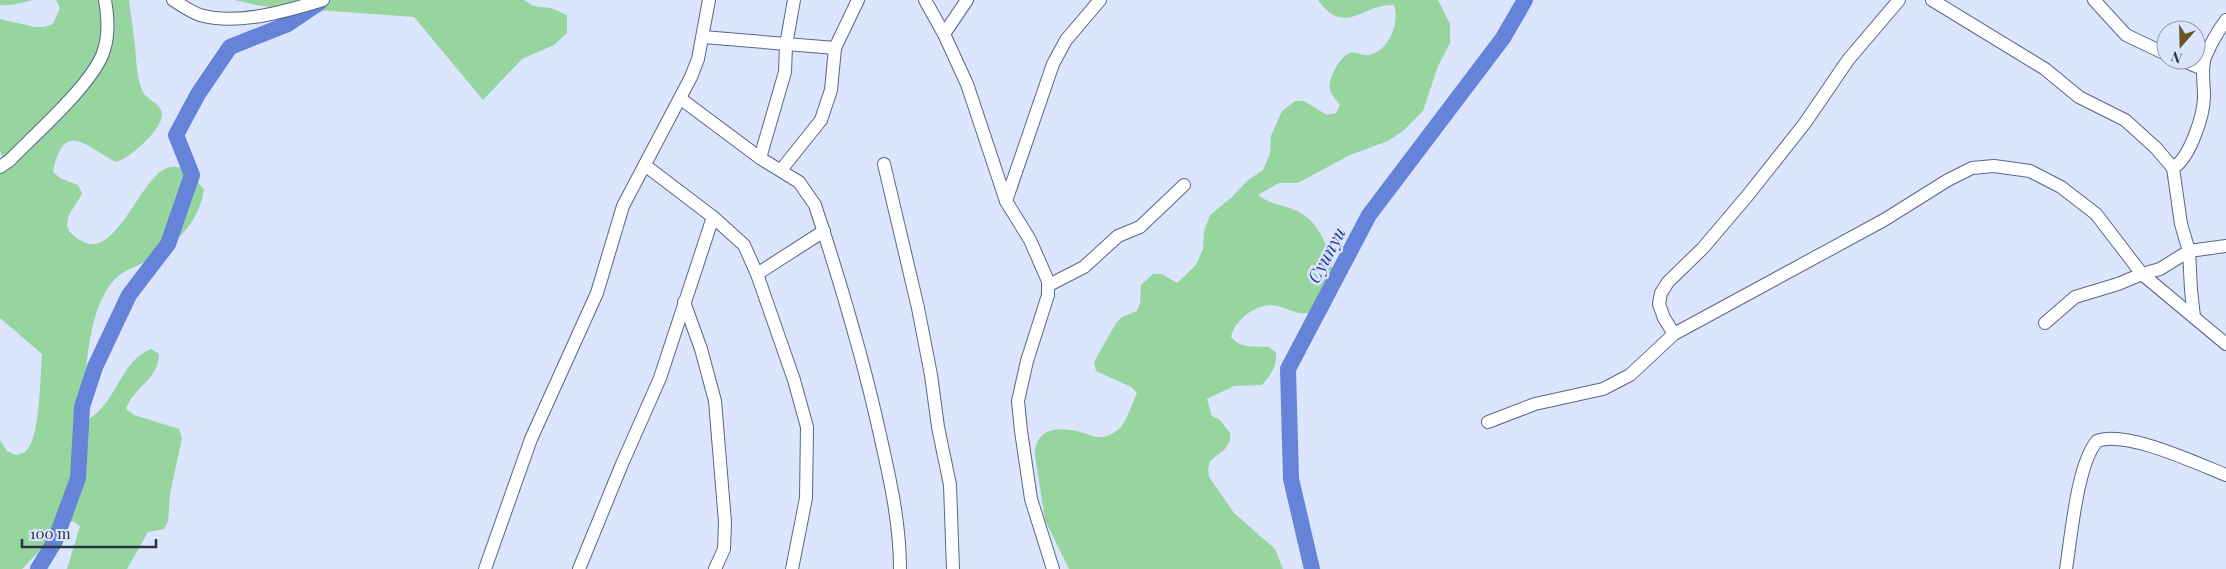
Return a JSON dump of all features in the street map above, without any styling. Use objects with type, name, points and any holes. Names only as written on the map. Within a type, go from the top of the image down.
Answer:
[{"type":"street","points":[[0,167],[10,160],[87,81],[100,61],[104,49],[107,26],[105,0]]},
{"type":"street","points":[[173,0],[198,15],[212,18],[235,18],[270,14],[323,0]]},
{"type":"street","points":[[485,569],[531,439],[597,293],[623,206],[681,99],[698,59],[709,0]]},
{"type":"street","points":[[760,158],[785,72],[786,45],[794,0]]},
{"type":"street","points":[[781,170],[816,128],[825,111],[831,90],[835,48],[858,0]]},
{"type":"street","points":[[925,0],[944,34],[973,98],[1006,201],[1030,240],[1049,285],[1048,295],[1027,361],[1018,401],[1031,499],[1053,569]]},
{"type":"street","points":[[944,34],[967,0]]},
{"type":"street","points":[[1006,201],[1053,64],[1066,40],[1100,0]]},
{"type":"street","points":[[1674,334],[1659,304],[1661,292],[1668,282],[1703,248],[1748,195],[1805,124],[1848,60],[1899,0]]},
{"type":"street","points":[[1932,0],[2045,69],[2079,96],[2125,120],[2156,148],[2173,168],[2181,224],[2189,251],[2194,317]]},
{"type":"street","points":[[2094,0],[2126,35],[2156,49]]},
{"type":"street","points":[[2206,56],[2225,22]]},
{"type":"street","points":[[703,37],[835,48]]},
{"type":"street","points":[[2173,168],[2180,164],[2186,153],[2201,116],[2204,97],[2203,70]]},
{"type":"street","points":[[681,99],[760,158],[798,182],[808,192],[815,205],[866,371],[894,499],[900,543],[900,569]]},
{"type":"street","points":[[884,164],[932,375],[938,427],[950,485],[954,569]]},
{"type":"street","points":[[646,166],[713,217],[744,245],[757,274],[794,380],[807,427],[806,498],[792,569]]},
{"type":"street","points":[[1488,422],[1535,404],[1603,388],[1630,375],[1674,334],[1884,220],[1948,180],[1972,168],[1994,166],[2030,171],[2062,188],[2096,214],[2142,274],[2226,344]]},
{"type":"street","points":[[1049,285],[1084,267],[1118,236],[1140,227],[1184,185]]},
{"type":"street","points":[[579,569],[660,378],[713,217]]},
{"type":"street","points":[[757,274],[824,231]]},
{"type":"street","points":[[2045,323],[2075,297],[2160,269],[2189,251],[2226,246]]},
{"type":"street","points":[[684,302],[701,349],[715,401],[725,522],[724,549],[715,569]]},
{"type":"street","points":[[2066,569],[2078,492],[2088,460],[2097,441],[2115,438],[2149,446],[2226,475]]},
{"type":"green space","points":[[0,0],[33,0],[17,4],[0,5]]},
{"type":"green space","points":[[56,0],[129,0],[140,86],[145,95],[157,104],[162,114],[157,127],[144,143],[122,160],[116,162],[86,144],[77,141],[70,141],[63,146],[57,155],[53,172],[60,178],[78,185],[82,193],[67,220],[67,227],[70,232],[80,240],[93,244],[105,240],[116,230],[147,186],[167,168],[179,167],[184,169],[204,189],[197,213],[184,232],[166,248],[115,279],[106,291],[93,324],[82,413],[89,419],[98,412],[132,363],[151,349],[159,354],[155,371],[134,394],[126,409],[134,415],[179,429],[182,438],[170,494],[168,521],[164,529],[148,532],[127,569],[67,569],[80,526],[73,521],[65,524],[22,569],[0,569],[0,440],[7,451],[16,455],[26,451],[33,439],[40,389],[42,354],[0,318],[0,159],[2,157],[0,150],[0,19],[35,27],[53,24],[60,8]]},
{"type":"green space","points":[[234,0],[524,0],[533,6],[551,8],[567,15],[567,33],[554,45],[522,59],[483,100],[414,17],[261,6]]},
{"type":"green space","points":[[1318,0],[1438,0],[1450,24],[1450,43],[1438,66],[1423,111],[1403,131],[1388,141],[1350,155],[1298,183],[1279,183],[1258,195],[1270,202],[1293,209],[1313,223],[1326,246],[1333,273],[1333,287],[1327,310],[1299,313],[1272,305],[1252,311],[1241,319],[1231,337],[1244,345],[1269,347],[1276,353],[1276,362],[1273,370],[1262,385],[1234,386],[1207,399],[1212,416],[1220,420],[1230,433],[1230,441],[1225,449],[1210,461],[1209,477],[1234,513],[1275,549],[1283,569],[1069,569],[1045,520],[1035,455],[1039,439],[1043,434],[1056,430],[1072,430],[1101,437],[1110,435],[1120,428],[1137,393],[1131,387],[1096,371],[1094,362],[1116,323],[1122,317],[1137,311],[1140,303],[1141,285],[1153,274],[1162,274],[1177,283],[1196,265],[1203,249],[1204,231],[1210,215],[1231,198],[1248,180],[1263,170],[1270,154],[1271,136],[1282,111],[1295,101],[1304,101],[1327,115],[1336,113],[1340,105],[1330,89],[1330,85],[1338,64],[1350,53],[1368,55],[1375,53],[1387,42],[1394,28],[1394,5],[1383,6],[1346,18],[1337,17],[1328,11]]},
{"type":"waterway","name":"Cyunyu","points":[[1312,569],[1291,479],[1288,369],[1369,215],[1503,38],[1525,0]]},
{"type":"waterway","points":[[38,569],[55,541],[78,478],[82,407],[95,367],[129,295],[168,244],[192,175],[176,135],[198,94],[230,47],[288,24],[319,3]]}]
